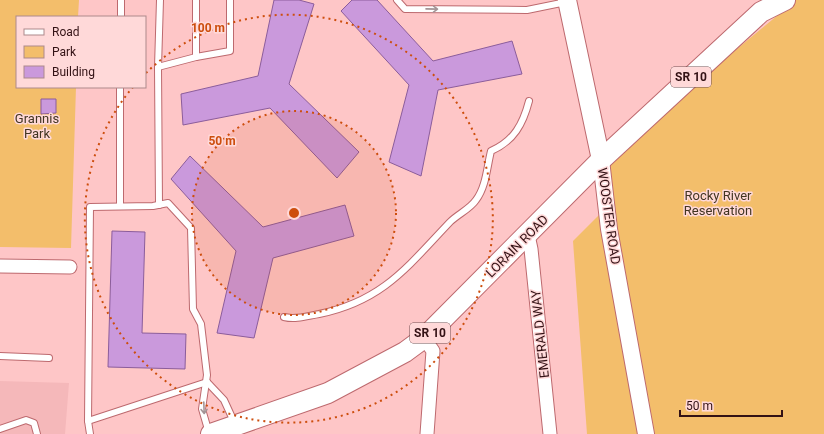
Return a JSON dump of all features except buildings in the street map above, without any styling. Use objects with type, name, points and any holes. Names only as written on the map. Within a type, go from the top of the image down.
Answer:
[{"type":"main road","name":"LORAIN ROAD","points":[[229,429],[328,393],[405,352],[424,338],[601,160],[761,12],[785,0]]},
{"type":"main road","name":"WOOSTER ROAD","points":[[567,1],[601,160]]},
{"type":"street","name":"WOOSTER ROAD","points":[[601,160],[609,229],[646,434]]},
{"type":"street","name":"EMERALD WAY","points":[[528,235],[531,249],[550,434]]},
{"type":"street","points":[[0,266],[70,267]]},
{"type":"street","points":[[424,338],[433,351],[426,434]]},
{"type":"lane","points":[[121,0],[121,16]]},
{"type":"lane","points":[[159,205],[158,67],[160,0]]},
{"type":"lane","points":[[196,0],[196,56]]},
{"type":"lane","points":[[158,67],[196,56],[230,51],[230,0]]},
{"type":"lane","points":[[397,0],[405,9],[527,10],[567,1]]},
{"type":"lane","points":[[120,88],[120,206]]},
{"type":"lane","points":[[284,317],[292,319],[339,310],[364,301],[396,279],[454,218],[476,201],[482,186],[491,151],[511,139],[518,130],[529,101]]},
{"type":"lane","points":[[90,434],[88,421],[90,207],[159,205],[168,203],[191,228],[193,309],[201,324],[207,382],[202,409],[229,429]]},
{"type":"lane","points":[[0,356],[49,358]]},
{"type":"lane","points":[[88,421],[207,382]]},
{"type":"lane","points":[[207,382],[224,400],[229,429]]},
{"type":"lane","points":[[6,434],[2,428],[26,420],[34,423],[37,434]]},
{"type":"shaded area","points":[[0,381],[69,383],[65,434],[0,434]]},
{"type":"green space","name":"Grannis Park","points":[[0,0],[79,0],[78,16],[16,16],[16,88],[76,88],[71,248],[0,247]]},
{"type":"green space","name":"Rocky River Reservation","points":[[796,0],[824,0],[824,434],[587,434],[573,241],[610,204],[603,160]]}]
